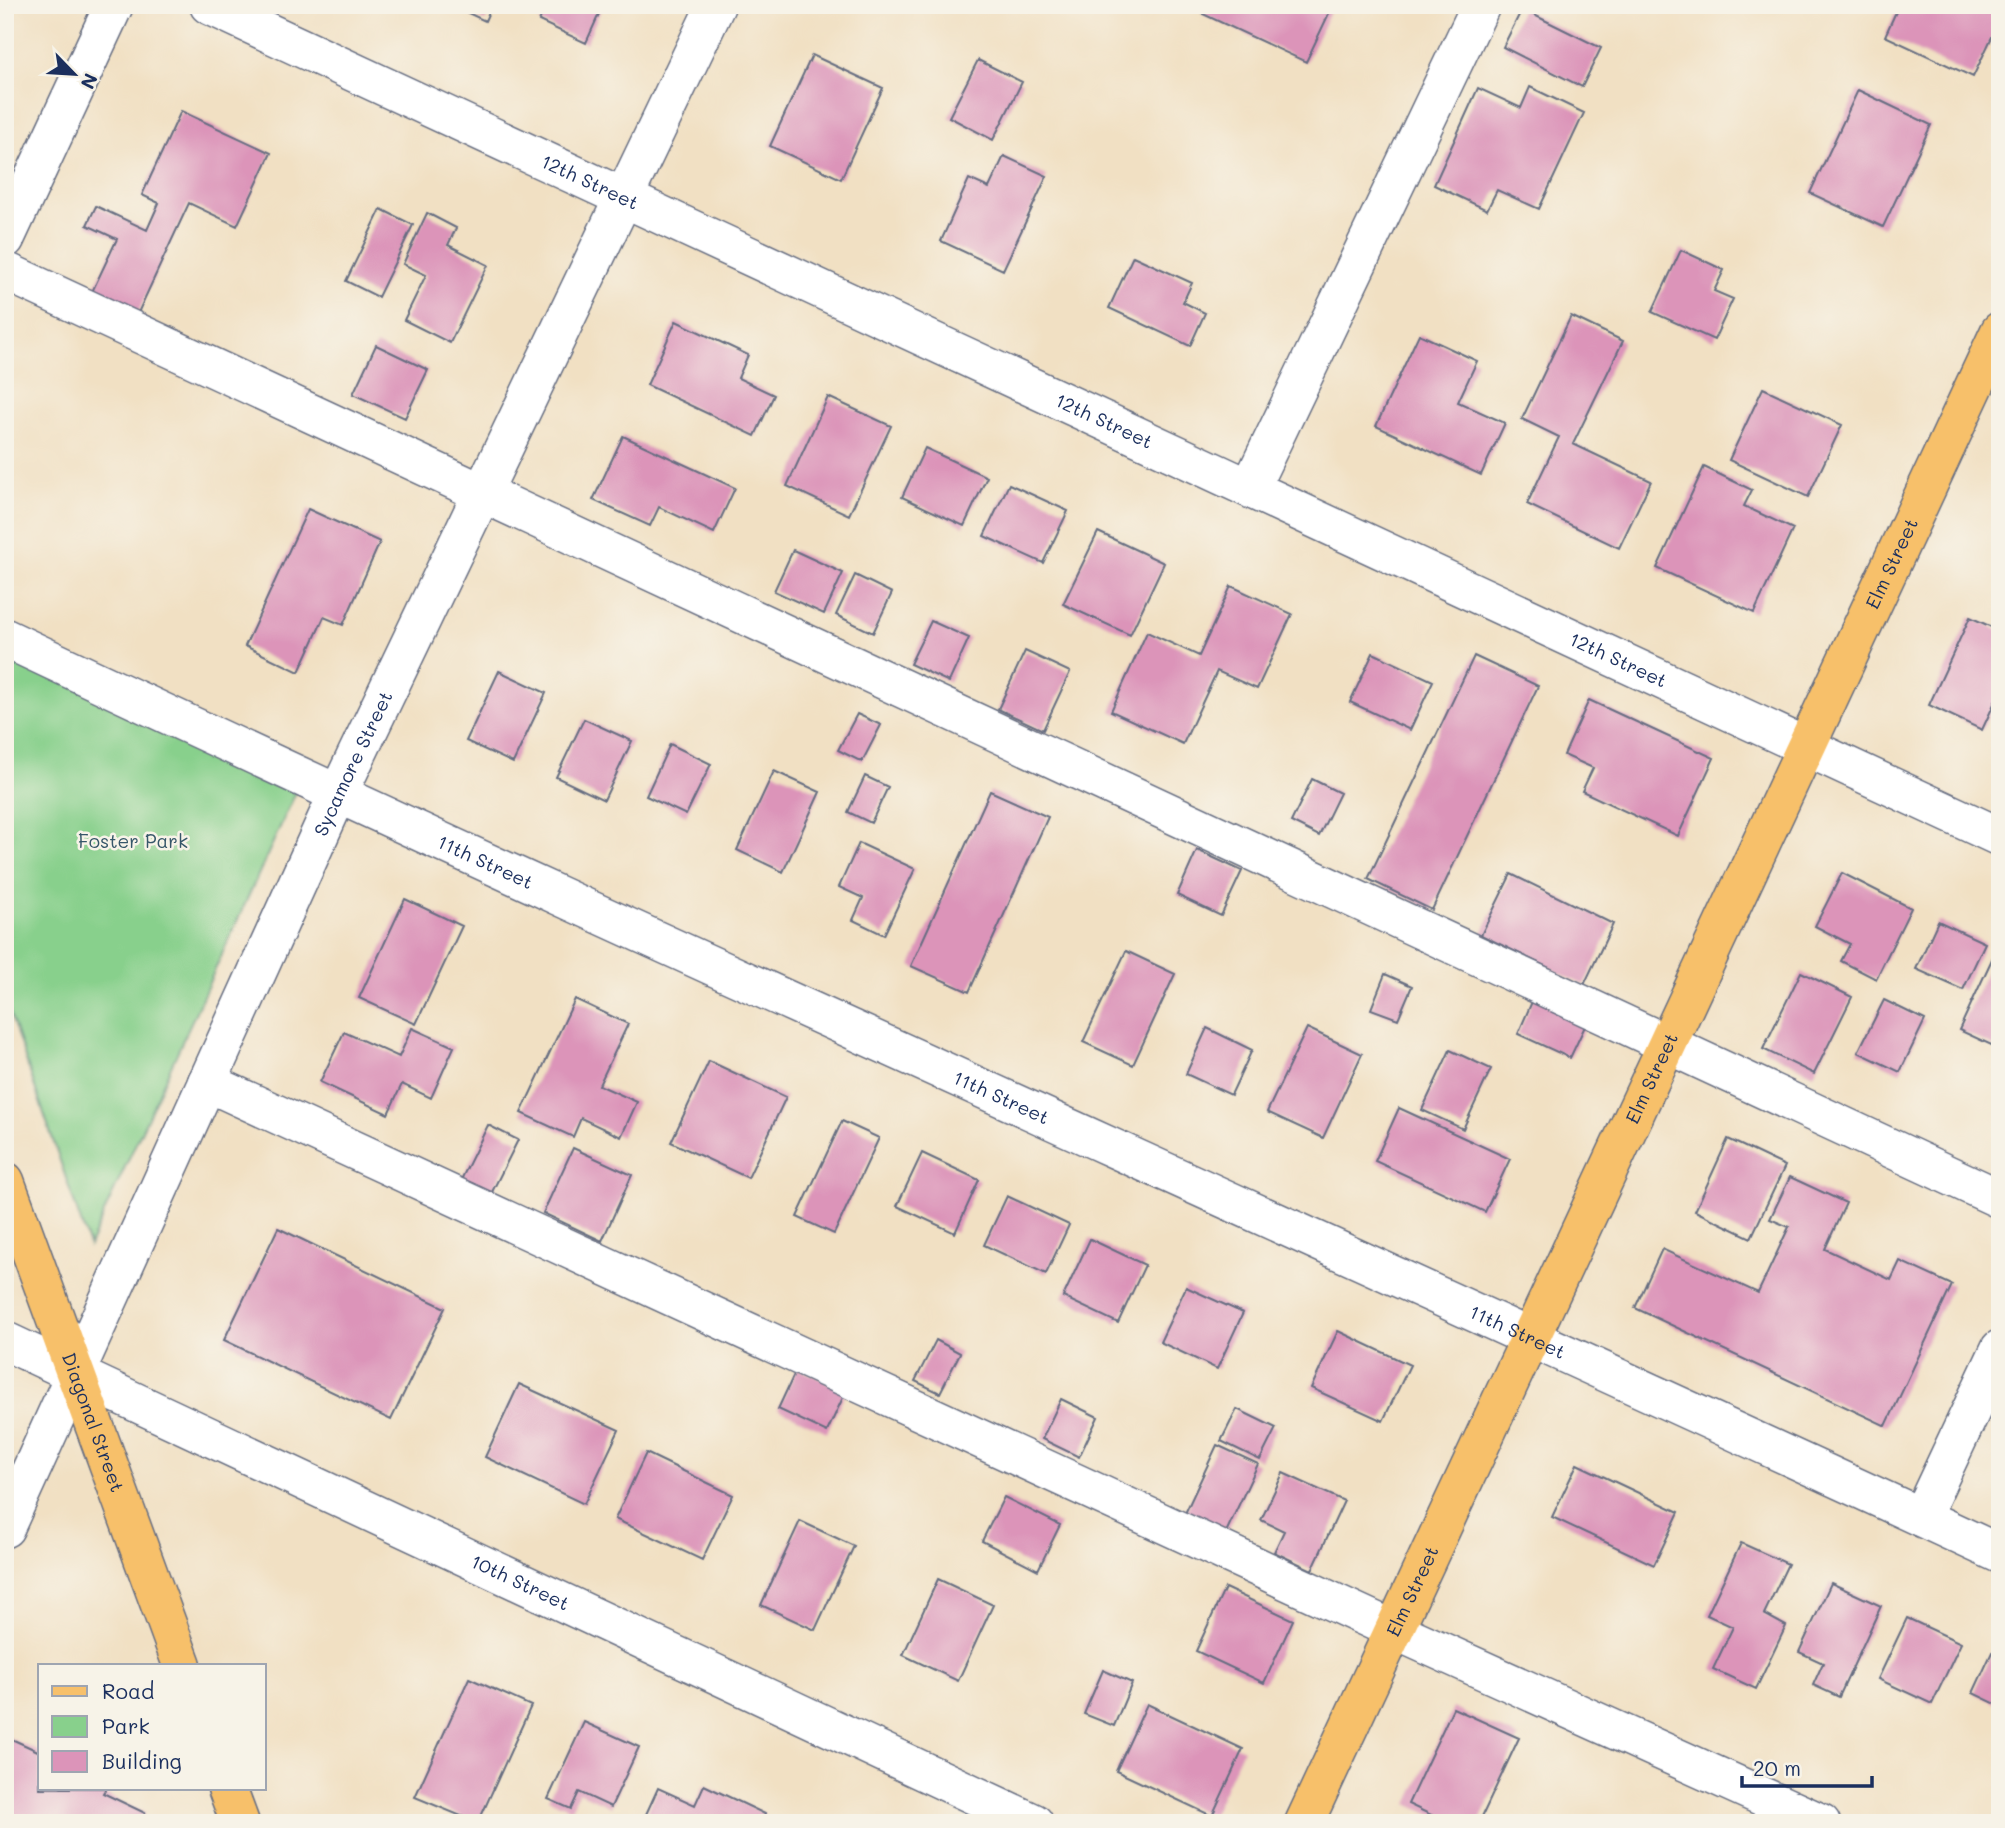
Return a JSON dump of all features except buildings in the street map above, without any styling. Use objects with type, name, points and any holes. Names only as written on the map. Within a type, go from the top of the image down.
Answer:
[{"type":"main road","name":"Elm Street","points":[[1304,1823],[2000,331]]},
{"type":"main road","name":"Diagonal Street","points":[[5,1181],[182,1664]]},
{"type":"main road","points":[[228,1790],[240,1823]]},
{"type":"street","points":[[5,239],[114,5]]},
{"type":"street","name":"12th Street","points":[[209,5],[2000,836]]},
{"type":"street","name":"Sycamore Street","points":[[5,1528],[337,796],[716,5]]},
{"type":"street","points":[[1250,488],[1480,5]]},
{"type":"street","points":[[5,271],[2000,1199]]},
{"type":"street","name":"11th Street","points":[[5,638],[337,796],[1530,1336],[2000,1554]]},
{"type":"street","points":[[207,1082],[1394,1630],[1821,1823]]},
{"type":"street","name":"10th Street","points":[[5,1341],[1034,1823]]},
{"type":"street","points":[[1920,1517],[2000,1349]]},
{"type":"green space","name":"Foster Park","points":[[5,638],[302,779],[89,1246],[5,999]]}]
